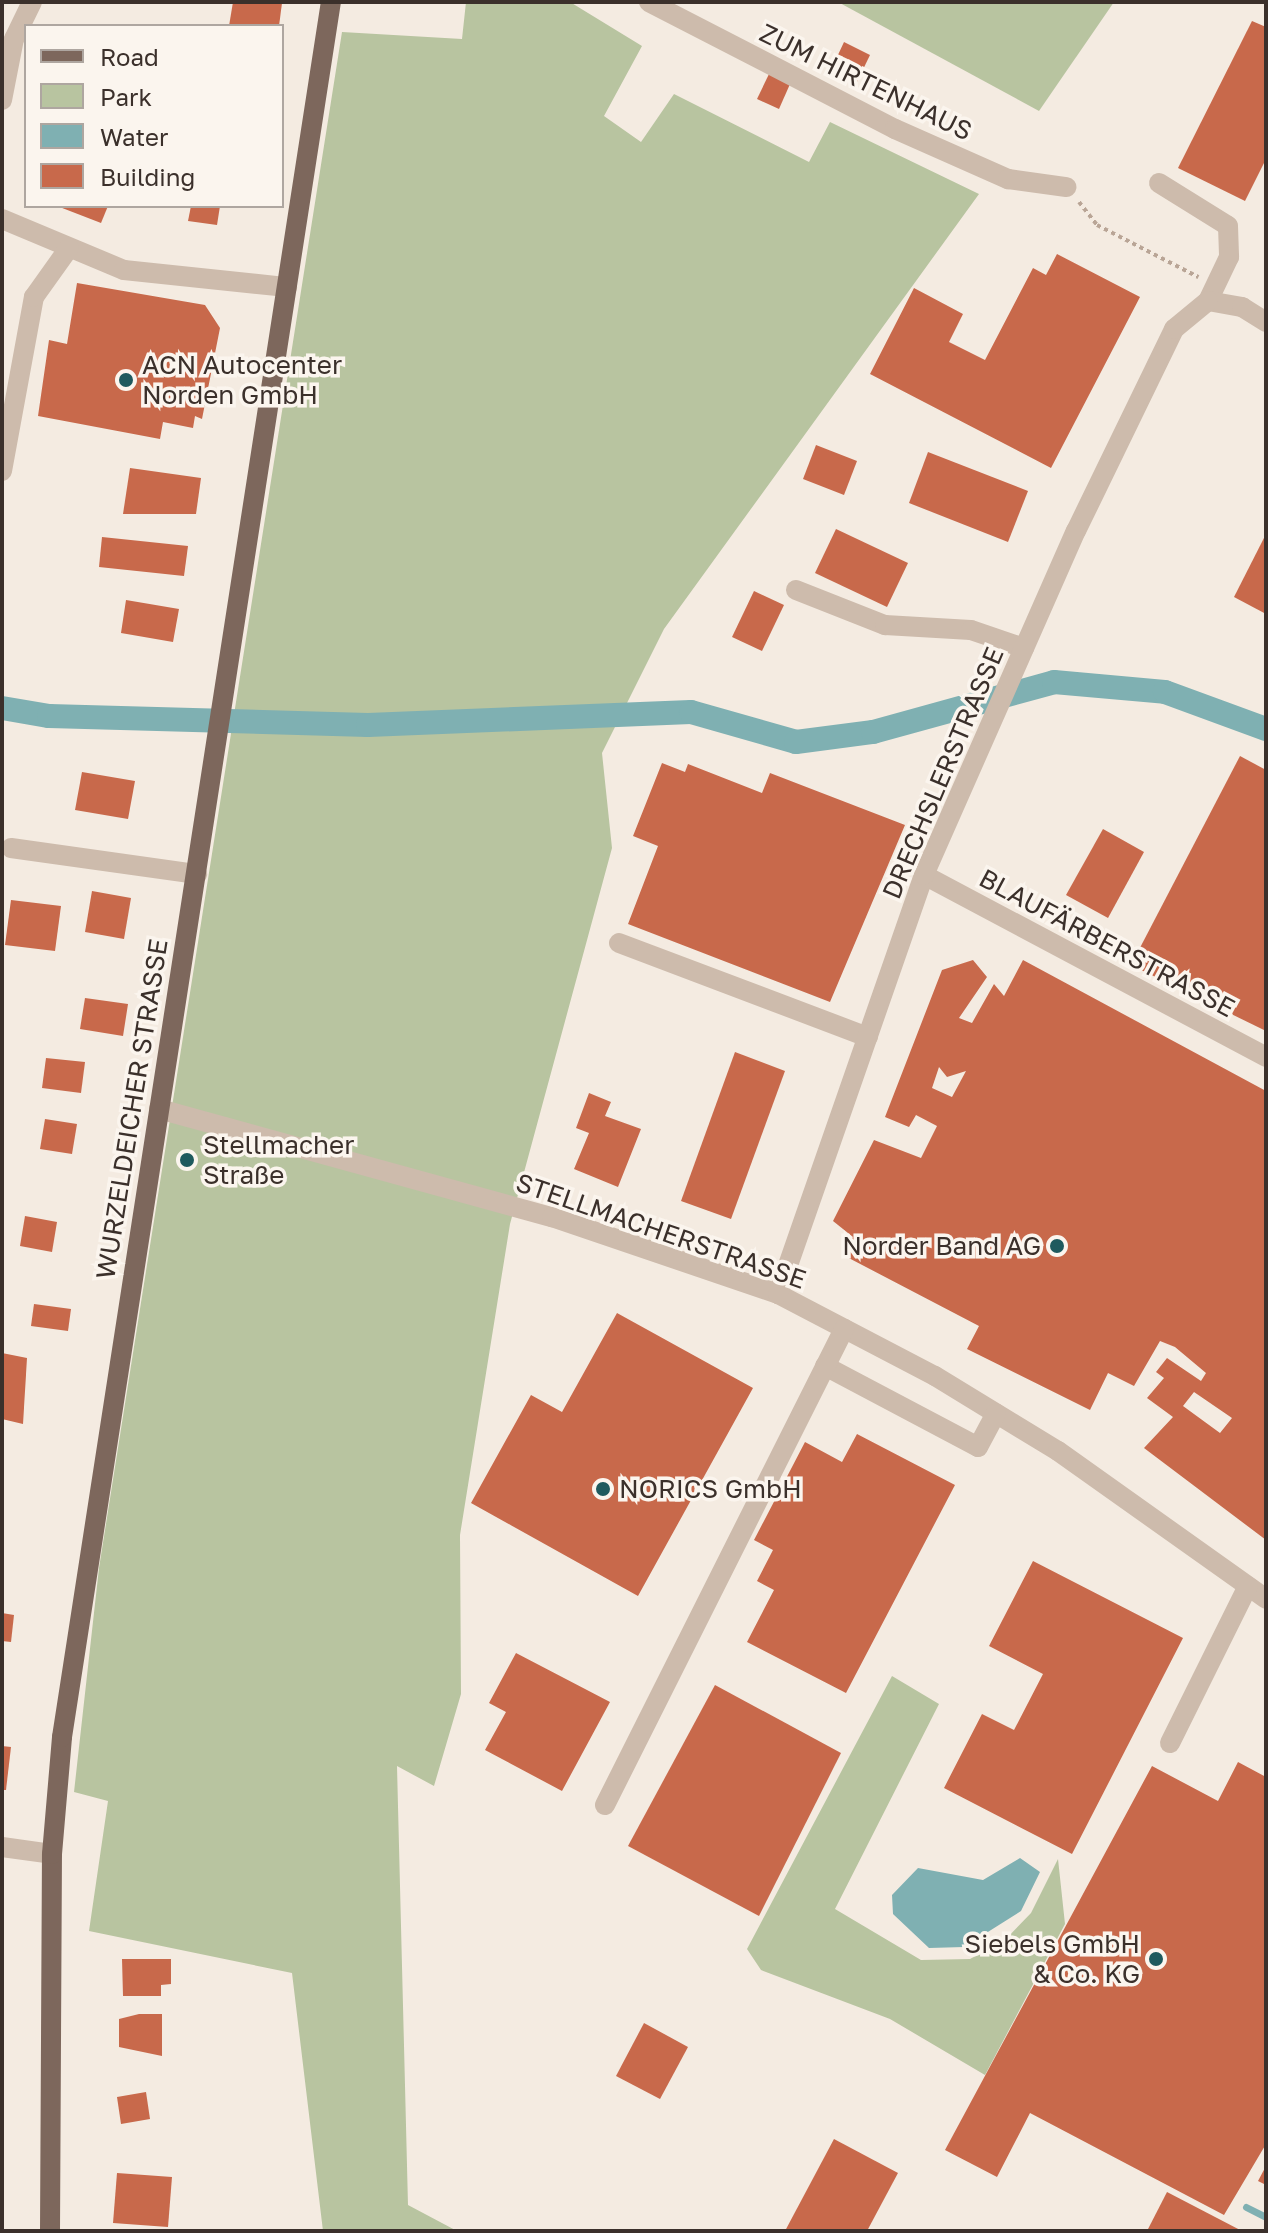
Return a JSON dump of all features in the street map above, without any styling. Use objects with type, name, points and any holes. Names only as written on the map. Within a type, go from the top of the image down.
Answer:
[{"type":"main road","name":"WURZELDEICHER STRASSE","points":[[50,2231],[52,1854],[64,1722],[331,2]]},
{"type":"street","points":[[2,100],[14,39],[32,2]]},
{"type":"street","name":"ZUM HIRTENHAUS","points":[[649,2],[923,142],[1008,179],[1066,187]]},
{"type":"street","points":[[1159,183],[1228,226],[1229,257],[1208,301],[1242,307],[1266,322]]},
{"type":"street","points":[[2,219],[124,270],[287,287]]},
{"type":"street","points":[[2,471],[34,297],[69,248]]},
{"type":"street","name":"DRECHSLERSTRASSE","points":[[778,1294],[924,875],[1024,648],[1174,329],[1208,301]]},
{"type":"street","points":[[796,590],[885,625],[971,630],[1024,648]]},
{"type":"street","points":[[5,848],[197,874]]},
{"type":"street","name":"BLAUFÄRBERSTRASSE","points":[[924,875],[1266,1057]]},
{"type":"street","points":[[619,943],[868,1037]]},
{"type":"street","name":"STELLMACHERSTRASSE","points":[[159,1109],[552,1217],[778,1294],[996,1413],[1266,1599]]},
{"type":"street","points":[[605,1805],[844,1329]]},
{"type":"street","points":[[825,1366],[978,1447],[996,1413]]},
{"type":"street","points":[[1170,1743],[1248,1586]]},
{"type":"street","points":[[2,1847],[52,1854]]},
{"type":"path","points":[[1066,187],[1097,225],[1200,279],[1208,301]]},
{"type":"green space","points":[[466,2],[570,2],[642,46],[604,116],[641,142],[674,94],[809,162],[830,122],[979,194],[664,629],[602,753],[612,848],[510,1224],[460,1535],[461,1694],[434,1786],[397,1766],[408,2205],[457,2231],[323,2231],[292,1973],[89,1931],[108,1801],[74,1792],[99,1568],[342,32],[462,39]]},
{"type":"green space","points":[[838,2],[1114,2],[1039,111]]},
{"type":"green space","points":[[892,1676],[939,1704],[835,1909],[921,1960],[970,1959],[1004,1941],[1031,1913],[1058,1859],[1065,1924],[985,2075],[890,2019],[761,1970],[747,1949]]},
{"type":"water","points":[[1020,1858],[1040,1872],[1021,1911],[964,1947],[929,1948],[893,1914],[892,1895],[918,1868],[983,1880]]},
{"type":"building","points":[[233,2],[282,3],[279,24],[229,24]]},
{"type":"building","points":[[1252,21],[1266,27],[1266,159],[1245,201],[1178,168]]},
{"type":"building","points":[[844,42],[870,55],[856,84],[830,72]]},
{"type":"building","points":[[769,74],[790,84],[779,109],[757,99]]},
{"type":"building","points":[[62,208],[107,208],[101,223]]},
{"type":"building","points":[[191,208],[220,208],[217,225],[188,221]]},
{"type":"building","points":[[1057,254],[1140,297],[1051,468],[870,374],[914,288],[963,314],[949,342],[985,360],[1033,268],[1046,275]]},
{"type":"building","name":"ACN Autocenter Norden GmbH","points":[[77,283],[205,305],[220,328],[202,419],[195,416],[193,428],[163,422],[160,439],[38,416],[49,340],[67,344]]},
{"type":"building","points":[[816,445],[857,461],[844,495],[803,479]]},
{"type":"building","points":[[928,452],[1028,491],[1008,542],[909,503]]},
{"type":"building","points":[[130,468],[201,478],[196,514],[123,514]]},
{"type":"building","points":[[836,529],[908,563],[887,607],[815,573]]},
{"type":"building","points":[[1266,534],[1266,614],[1234,597]]},
{"type":"building","points":[[102,537],[188,546],[184,576],[99,567]]},
{"type":"building","points":[[754,591],[784,605],[762,651],[732,637]]},
{"type":"building","points":[[126,600],[179,609],[173,642],[121,633]]},
{"type":"building","points":[[1240,756],[1266,770],[1266,1031],[1131,965]]},
{"type":"building","points":[[662,763],[685,772],[688,764],[762,793],[770,773],[905,825],[830,1002],[628,924],[658,846],[633,836]]},
{"type":"building","points":[[82,772],[135,781],[128,819],[75,810]]},
{"type":"building","points":[[1103,829],[1144,852],[1108,918],[1066,895]]},
{"type":"building","points":[[92,891],[131,898],[124,939],[85,932]]},
{"type":"building","points":[[11,900],[61,906],[55,951],[5,945]]},
{"type":"building","name":"Norder Band AG","points":[[973,960],[987,977],[959,1018],[972,1023],[994,984],[1004,996],[1023,960],[1266,1091],[1266,1540],[1144,1448],[1173,1417],[1147,1398],[1164,1378],[1156,1372],[1167,1358],[1201,1381],[1206,1373],[1175,1347],[1160,1341],[1134,1386],[1108,1373],[1090,1410],[967,1349],[979,1326],[843,1255],[853,1237],[833,1221],[874,1140],[921,1158],[937,1126],[916,1115],[909,1127],[885,1117],[942,970]],"holes":[[[939,1067],[947,1077],[966,1071],[952,1097],[932,1088]],[[1194,1392],[1232,1418],[1220,1433],[1183,1406]]]},
{"type":"building","points":[[85,998],[128,1004],[123,1036],[80,1029]]},
{"type":"building","points":[[735,1052],[785,1071],[731,1219],[681,1201]]},
{"type":"building","points":[[46,1058],[85,1062],[81,1093],[42,1088]]},
{"type":"building","points":[[589,1093],[611,1102],[605,1116],[641,1129],[618,1187],[574,1169],[589,1133],[576,1128]]},
{"type":"building","points":[[45,1119],[77,1124],[72,1154],[40,1149]]},
{"type":"building","points":[[25,1216],[57,1222],[52,1252],[20,1246]]},
{"type":"building","points":[[34,1304],[71,1309],[68,1331],[31,1326]]},
{"type":"building","points":[[617,1313],[753,1388],[638,1596],[471,1503],[531,1395],[562,1412]]},
{"type":"building","points":[[2,1353],[27,1358],[23,1424],[2,1419]]},
{"type":"building","points":[[857,1434],[955,1485],[846,1693],[747,1642],[774,1590],[757,1581],[773,1550],[754,1540],[805,1442],[842,1462]]},
{"type":"building","points":[[1033,1561],[1183,1638],[1072,1854],[944,1788],[982,1714],[1014,1730],[1043,1674],[989,1646]]},
{"type":"building","points":[[2,1613],[14,1615],[11,1642],[2,1641]]},
{"type":"building","points":[[516,1653],[610,1702],[562,1791],[485,1750],[506,1712],[489,1703]]},
{"type":"building","points":[[715,1685],[841,1753],[759,1916],[628,1846]]},
{"type":"building","points":[[2,1746],[11,1747],[6,1790],[2,1790]]},
{"type":"building","name":"Siebels GmbH & Co. KG","points":[[1238,1762],[1266,1777],[1266,2144],[1224,2215],[1030,2113],[997,2177],[945,2150],[1152,1766],[1218,1801]]},
{"type":"building","points":[[122,1959],[171,1959],[171,1984],[161,1985],[161,1996],[123,1996]]},
{"type":"building","points":[[139,2014],[162,2014],[162,2056],[119,2047],[119,2019]]},
{"type":"building","points":[[644,2023],[688,2047],[660,2099],[616,2076]]},
{"type":"building","points":[[146,2092],[150,2119],[121,2124],[117,2097]]},
{"type":"building","points":[[834,2139],[898,2173],[867,2231],[785,2231]]},
{"type":"building","points":[[1266,2166],[1266,2185],[1258,2181]]},
{"type":"building","points":[[117,2173],[172,2177],[168,2227],[113,2223]]},
{"type":"building","points":[[1167,2192],[1242,2231],[1147,2231]]},
{"type":"waterway","points":[[2,708],[49,716],[368,725],[691,712],[796,742],[873,732],[1054,682],[1165,692],[1266,729]]},
{"type":"waterway","points":[[1246,2207],[1266,2217]]},
{"type":"place","name":"ACN Autocenter Norden GmbH","points":[[126,380]]},
{"type":"place","name":"Stellmacher Straße","points":[[187,1160]]},
{"type":"place","name":"Norder Band AG","points":[[1057,1246]]},
{"type":"place","name":"NORICS GmbH","points":[[603,1489]]},
{"type":"place","name":"Siebels GmbH & Co. KG","points":[[1156,1959]]}]
